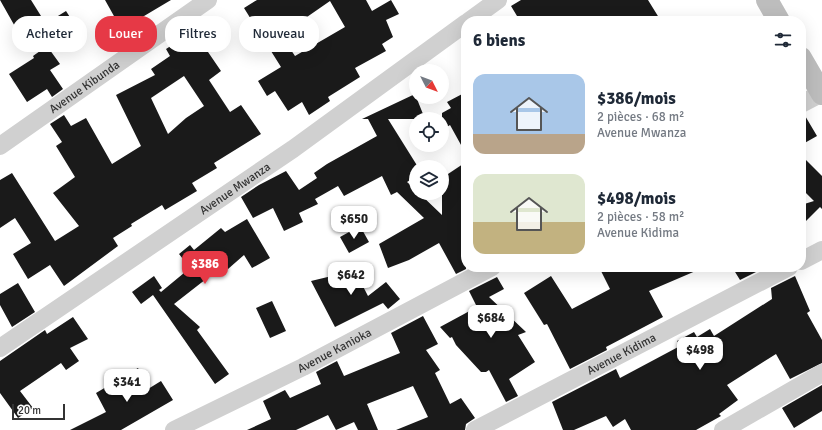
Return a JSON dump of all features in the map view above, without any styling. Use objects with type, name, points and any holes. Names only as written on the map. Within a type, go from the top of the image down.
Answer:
[{"type":"main road","points":[[768,0],[776,16]]},
{"type":"main road","points":[[806,67],[822,94]]},
{"type":"street","name":"Avenue Kibunda","points":[[0,146],[208,0]]},
{"type":"street","points":[[476,16],[498,0]]},
{"type":"street","name":"Avenue Mwanza","points":[[0,348],[292,149],[461,27]]},
{"type":"street","points":[[806,102],[822,94]]},
{"type":"street","points":[[806,258],[822,250]]},
{"type":"street","name":"Avenue Kanioka","points":[[174,430],[303,367],[483,272]]},
{"type":"street","name":"Avenue Kidima","points":[[475,430],[779,272]]},
{"type":"street","points":[[723,430],[822,373]]},
{"type":"building","points":[[0,0],[31,0],[41,16],[12,16],[12,21]]},
{"type":"building","points":[[105,0],[171,0],[144,16],[114,16]]},
{"type":"building","points":[[257,0],[366,0],[372,11],[391,0],[399,14],[386,20],[393,37],[382,44],[386,51],[355,68],[360,77],[328,97],[330,101],[309,115],[302,102],[288,111],[275,91],[267,96],[258,81],[281,67],[272,52],[292,52],[295,56],[302,52],[319,52],[319,42],[345,27],[330,1],[308,16],[249,16],[244,8]]},
{"type":"building","points":[[521,0],[648,0],[658,16],[517,16],[511,6]]},
{"type":"building","points":[[66,11],[69,16],[58,16]]},
{"type":"building","points":[[39,52],[51,52],[60,64],[50,70],[63,89],[52,97],[47,89],[27,102],[9,74],[34,58],[33,56]]},
{"type":"building","points":[[168,52],[208,52],[221,71],[209,80],[230,112],[241,105],[261,134],[214,163],[217,168],[192,183],[197,191],[165,210],[162,205],[131,224],[132,226],[113,238],[118,246],[64,286],[50,265],[28,279],[13,254],[31,243],[15,218],[0,228],[0,180],[12,173],[55,241],[79,226],[53,193],[75,177],[56,146],[62,142],[50,124],[64,115],[71,126],[86,118],[112,164],[141,146],[116,95],[155,75],[151,69],[170,56]],"holes":[[[184,76],[204,106],[186,118],[168,134],[151,98]]]},
{"type":"building","points":[[461,95],[461,145],[449,126],[449,112],[444,112],[451,108],[448,104],[449,101]]},
{"type":"building","points":[[409,97],[409,104],[419,104],[422,112],[409,112],[409,119],[388,119],[414,160],[409,160],[409,181],[407,182],[409,184],[409,200],[426,200],[442,215],[442,200],[449,200],[449,173],[461,165],[461,272],[456,274],[439,243],[409,260],[388,268],[379,244],[424,218],[397,192],[391,195],[382,176],[344,196],[338,186],[315,199],[318,204],[299,213],[303,222],[284,231],[273,208],[253,218],[241,197],[259,185],[286,171],[299,190],[317,178],[314,173],[327,164],[377,136],[368,119],[362,119]]},
{"type":"building","points":[[806,117],[817,136],[806,142]]},
{"type":"building","points":[[806,160],[822,176],[822,209],[820,207],[806,221],[806,203],[814,201],[806,193]]},
{"type":"building","points":[[247,219],[270,258],[252,268],[244,255],[228,269],[224,265],[174,304],[200,327],[197,330],[229,374],[215,384],[153,295],[141,304],[132,292],[154,276],[162,288],[159,290],[161,292],[190,268],[179,254],[190,245],[194,250],[221,228],[225,232]]},
{"type":"building","points":[[360,226],[369,242],[349,253],[340,237]]},
{"type":"building","points":[[353,267],[368,296],[386,282],[400,299],[388,309],[383,303],[335,327],[311,281],[336,275]]},
{"type":"building","points":[[602,272],[693,272],[649,291],[663,317],[606,347],[607,350],[570,369],[547,324],[544,325],[524,293],[551,276],[572,309],[610,289]]},
{"type":"building","points":[[735,272],[756,272],[740,280]]},
{"type":"building","points":[[795,276],[810,311],[807,313],[822,340],[822,363],[790,379],[776,354],[727,385],[738,400],[719,414],[721,416],[696,430],[631,430],[625,419],[613,427],[606,416],[574,430],[563,430],[552,402],[616,369],[620,378],[680,346],[677,341],[694,332],[697,337],[710,329],[714,336],[772,299],[771,288]]},
{"type":"building","points":[[497,277],[504,289],[489,297],[526,332],[518,335],[535,362],[509,379],[518,396],[506,402],[489,370],[486,372],[481,372],[456,345],[452,337],[450,338],[440,327],[477,307],[469,291]]},
{"type":"building","points":[[18,283],[35,312],[12,327],[0,305],[0,294]]},
{"type":"building","points":[[272,301],[286,331],[270,338],[256,308]]},
{"type":"building","points":[[423,316],[438,344],[426,350],[440,370],[435,373],[450,404],[461,398],[475,418],[466,424],[465,430],[396,430],[428,417],[413,386],[367,404],[378,430],[358,430],[354,422],[336,430],[328,415],[296,430],[247,430],[271,419],[263,401],[285,390],[290,398],[321,384],[316,372],[337,361],[344,376],[400,353],[391,333]]},
{"type":"building","points":[[73,317],[88,339],[70,348],[79,361],[66,370],[61,363],[20,391],[33,408],[18,418],[0,393],[0,361],[45,330],[47,334]]},
{"type":"building","points":[[138,368],[148,389],[161,381],[173,400],[121,430],[70,430],[106,412],[96,393]]},
{"type":"building","points":[[822,385],[822,411],[794,428],[782,408]]}]
